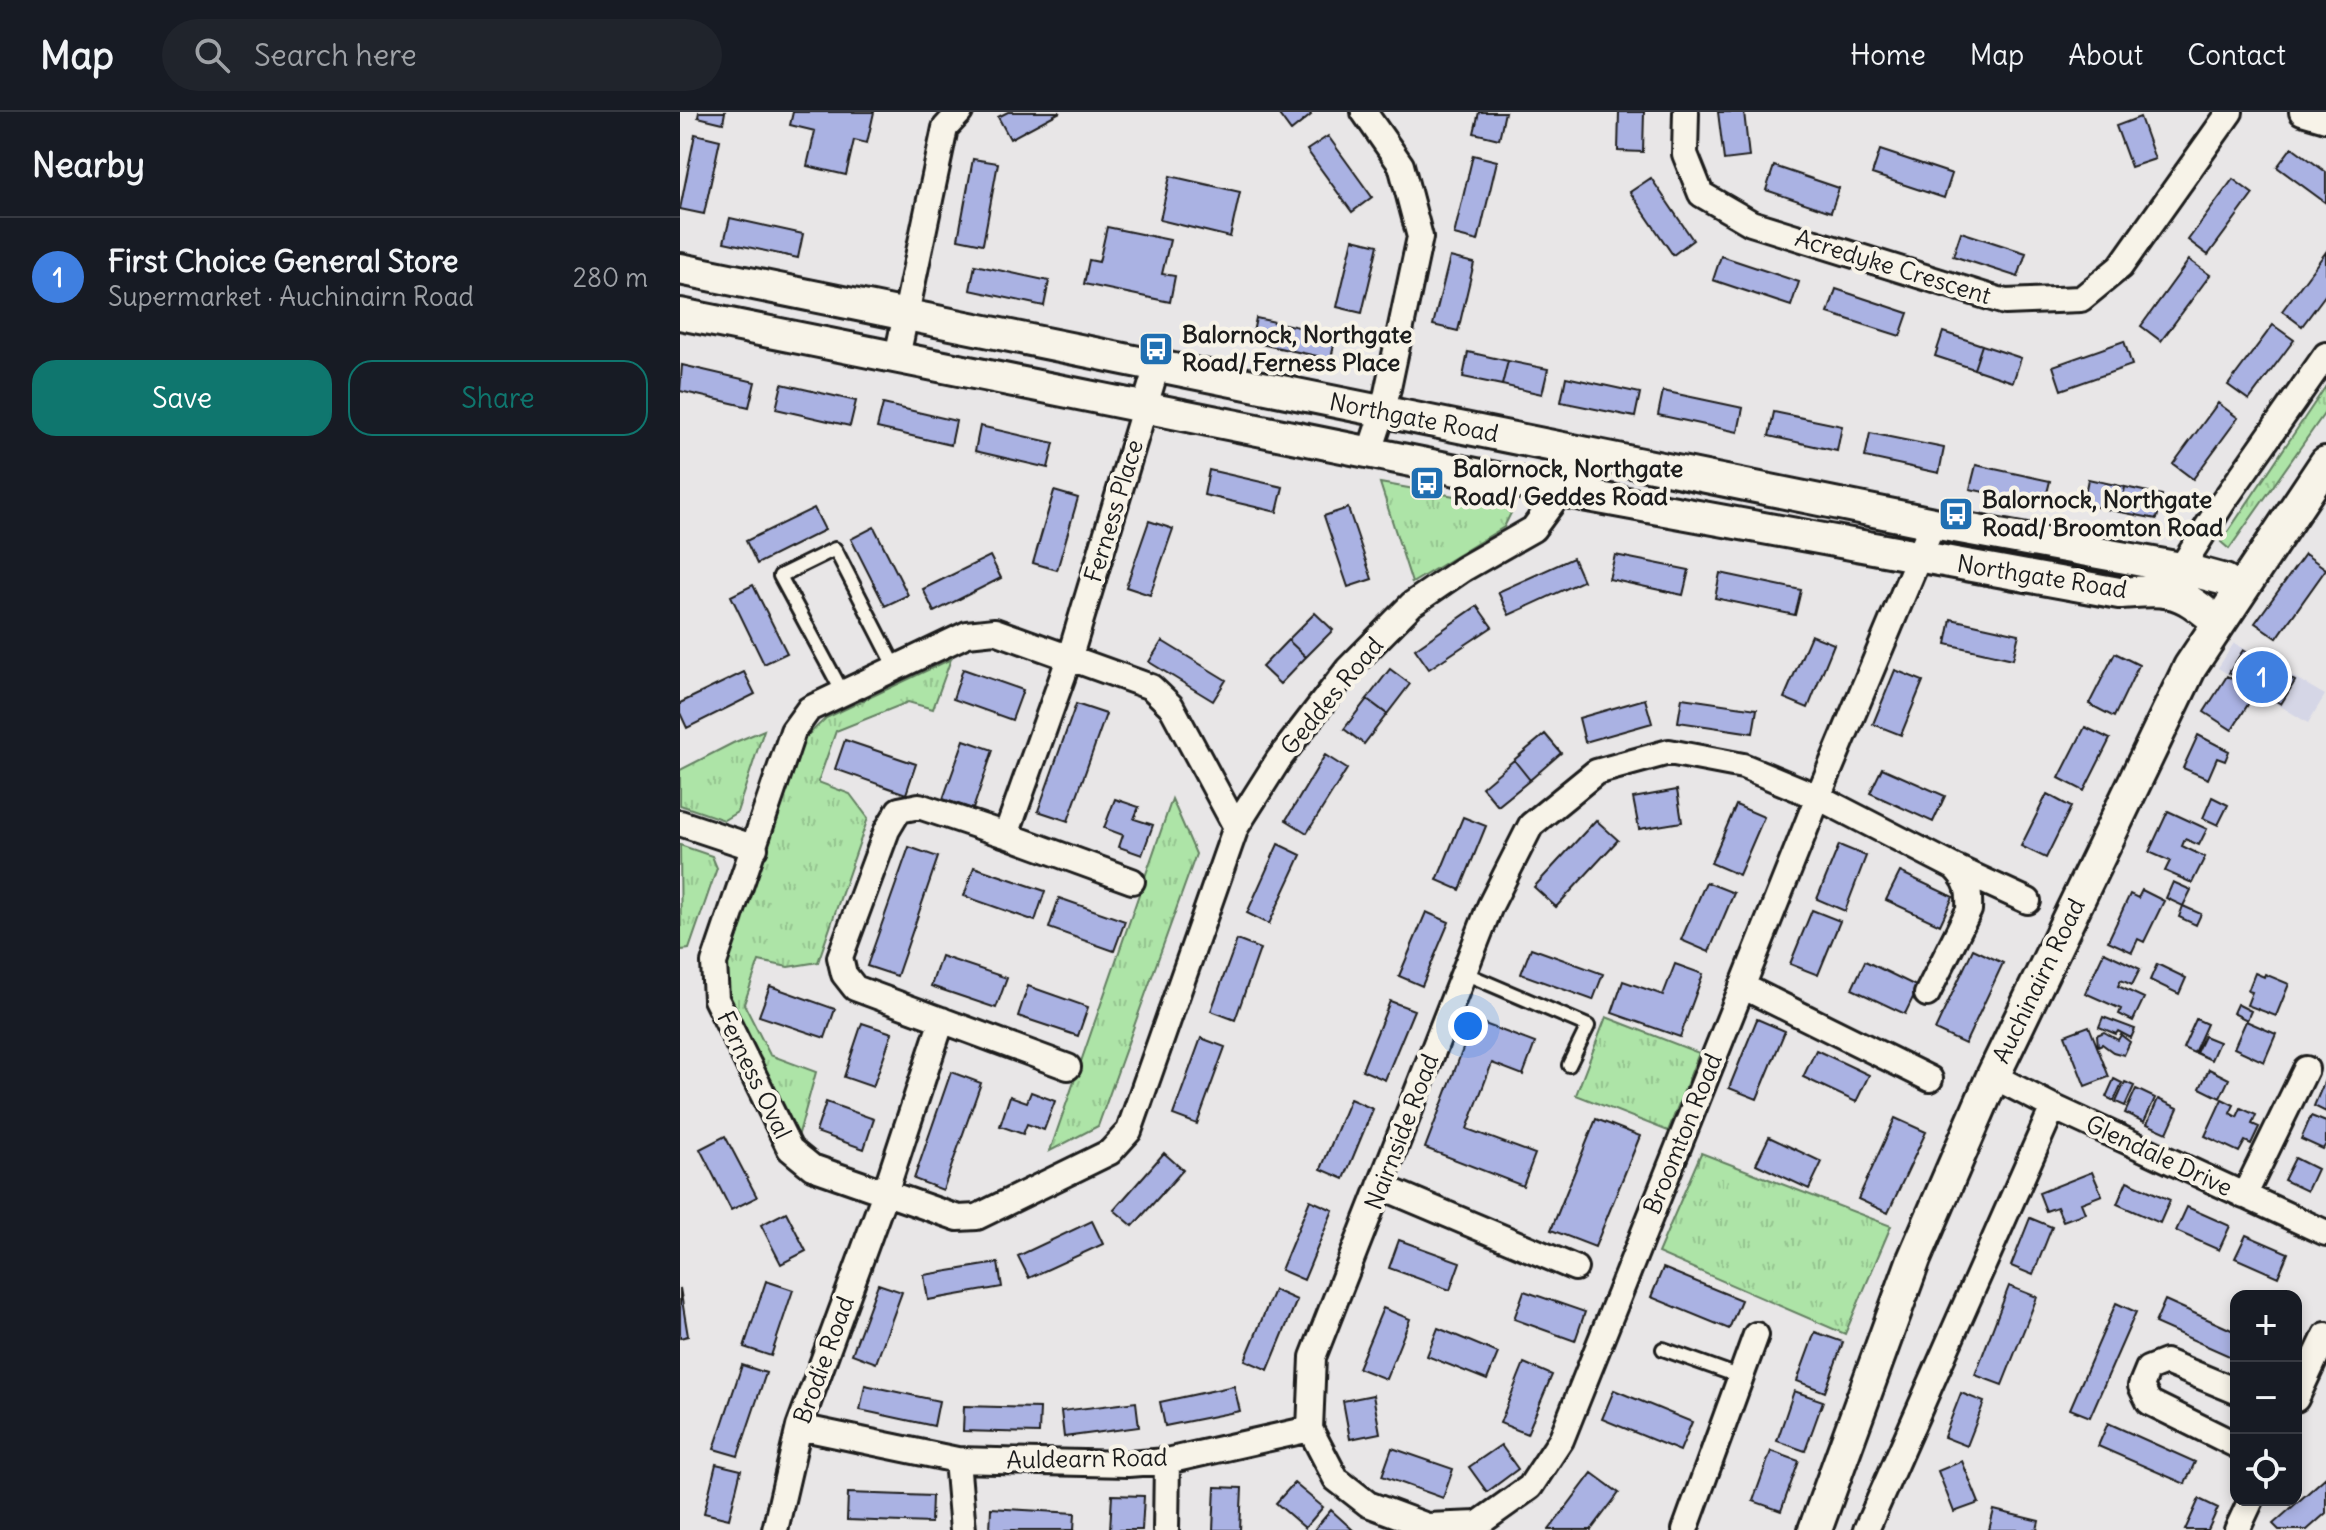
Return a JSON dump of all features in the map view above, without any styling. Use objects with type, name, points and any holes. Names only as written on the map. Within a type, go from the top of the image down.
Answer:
[{"type":"main road","name":"Auchinairn Road","points":[[1816,1530],[1914,1259],[1993,1076],[2190,667],[2322,476]]},
{"type":"street","points":[[897,357],[945,128],[960,112]]},
{"type":"street","points":[[1364,112],[1401,165],[1420,237],[1383,412],[1369,454]]},
{"type":"street","name":"Acredyke Crescent","points":[[1686,112],[1685,154],[1701,194],[1751,223],[2005,302],[2081,299],[2120,267],[2230,112]]},
{"type":"street","points":[[2302,112],[2326,119]]},
{"type":"street","name":"Northgate Road","points":[[680,269],[1933,523],[2178,581],[2225,580],[2241,590]]},
{"type":"street","name":"Northgate Road","points":[[680,314],[1369,454],[2119,593],[2154,591],[2178,581]]},
{"type":"street","points":[[2178,581],[2223,502],[2326,355]]},
{"type":"street","name":"Ferness Place","points":[[1006,835],[1070,656],[1157,366]]},
{"type":"street","name":"Geddes Road","points":[[1236,827],[1279,759],[1348,669],[1412,604],[1463,569],[1533,529],[1561,491],[1572,449]]},
{"type":"street","name":"Broomton Road","points":[[1310,1429],[1336,1479],[1368,1504],[1427,1526],[1479,1527],[1530,1487],[1561,1440],[1818,797],[1933,523]]},
{"type":"street","name":"Northgate Road","points":[[2178,581],[2190,601],[2219,622]]},
{"type":"street","name":"Ferness Oval","points":[[995,631],[1151,687],[1171,706],[1236,827],[1129,1131],[1110,1152],[977,1217],[958,1218],[812,1167],[790,1149],[716,999],[714,963],[793,731],[809,709],[896,668],[967,634],[995,631]]},
{"type":"street","name":"Nairnside Road","points":[[1310,1429],[1313,1357],[1490,906],[1531,825],[1596,772],[1669,752],[1743,766],[1818,797],[2028,901]]},
{"type":"street","points":[[1068,1067],[855,988],[844,974],[840,957],[887,830],[899,810],[919,806],[1132,881]]},
{"type":"street","points":[[680,823],[755,848]]},
{"type":"street","points":[[1927,994],[1969,910],[1970,894],[1965,878],[1954,867]]},
{"type":"street","points":[[1742,986],[1930,1079]]},
{"type":"street","name":"Brodie Road","points":[[775,1530],[799,1427],[885,1193],[942,1020]]},
{"type":"street","points":[[2244,1196],[2306,1069]]},
{"type":"street","name":"Glendale Drive","points":[[1993,1076],[2053,1107],[2326,1233]]},
{"type":"street","points":[[1866,1530],[2053,1107]]},
{"type":"street","points":[[1380,1186],[1575,1268]]},
{"type":"street","points":[[1685,1530],[1756,1335]]},
{"type":"street","points":[[2302,1386],[2326,1335]]},
{"type":"street","points":[[2230,1389],[2166,1362],[2148,1369],[2141,1386],[2149,1402],[2230,1442]]},
{"type":"street","name":"Auldearn Road","points":[[799,1427],[957,1460],[1128,1464],[1167,1461],[1310,1429]]},
{"type":"street","points":[[957,1460],[963,1530]]},
{"type":"street","points":[[1166,1530],[1167,1461]]},
{"type":"street","points":[[2237,1530],[2248,1506]]},
{"type":"lane","points":[[843,693],[780,576],[835,549],[896,668]]},
{"type":"lane","points":[[1464,973],[1588,1026],[1569,1065]]},
{"type":"lane","points":[[1663,1349],[1741,1377]]},
{"type":"shaded area","points":[[2234,643],[2325,695],[2308,723],[2218,668]]},
{"type":"green space","points":[[2326,386],[2326,411],[2229,549],[2221,542]]},
{"type":"green space","points":[[1380,483],[1500,504],[1511,513],[1504,527],[1412,583]]},
{"type":"green space","points":[[951,659],[933,709],[908,702],[836,731],[818,782],[850,794],[868,818],[818,962],[788,967],[759,961],[744,1004],[770,1055],[816,1072],[798,1137],[721,987],[720,961],[805,738],[826,718]]},
{"type":"green space","points":[[764,730],[737,812],[724,820],[680,805],[680,770]]},
{"type":"green space","points":[[1172,799],[1196,854],[1098,1126],[1050,1151]]},
{"type":"green space","points":[[680,845],[712,856],[717,868],[689,949],[681,950]]},
{"type":"green space","points":[[1606,1017],[1699,1053],[1668,1131],[1576,1095]]},
{"type":"green space","points":[[1701,1153],[1891,1226],[1845,1334],[1658,1253]]},
{"type":"building","points":[[699,112],[725,112],[723,123],[698,117]]},
{"type":"building","points":[[793,112],[874,112],[867,143],[854,140],[846,175],[807,166],[815,131],[790,125]]},
{"type":"building","points":[[1008,112],[1060,112],[1010,139],[998,117]]},
{"type":"building","points":[[1277,112],[1309,112],[1311,115],[1291,131]]},
{"type":"building","points":[[1479,112],[1505,112],[1499,139],[1474,133]]},
{"type":"building","points":[[1619,112],[1644,112],[1643,152],[1618,151]]},
{"type":"building","points":[[1718,112],[1744,112],[1749,157],[1724,160]]},
{"type":"building","points":[[2140,117],[2155,159],[2131,167],[2116,126]]},
{"type":"building","points":[[695,134],[720,140],[704,214],[680,209]]},
{"type":"building","points":[[1328,136],[1372,197],[1352,212],[1307,150]]},
{"type":"building","points":[[2292,147],[2326,172],[2326,203],[2277,167]]},
{"type":"building","points":[[1880,150],[1952,174],[1944,198],[1872,174]]},
{"type":"building","points":[[1473,155],[1497,161],[1478,241],[1454,235]]},
{"type":"building","points":[[973,159],[998,163],[983,244],[958,239]]},
{"type":"building","points":[[1774,166],[1839,188],[1831,212],[1766,190]]},
{"type":"building","points":[[1170,176],[1240,192],[1230,237],[1160,220]]},
{"type":"building","points":[[1651,178],[1693,240],[1673,255],[1630,192]]},
{"type":"building","points":[[2233,179],[2253,194],[2208,255],[2188,240]]},
{"type":"building","points":[[730,218],[803,234],[798,258],[724,242]]},
{"type":"building","points":[[1107,227],[1170,240],[1162,274],[1175,276],[1170,302],[1084,284],[1089,260],[1099,262]]},
{"type":"building","points":[[1961,232],[2026,253],[2018,277],[1953,256]]},
{"type":"building","points":[[1353,239],[1378,245],[1362,313],[1337,307]]},
{"type":"building","points":[[2326,252],[2326,294],[2302,326],[2282,311]]},
{"type":"building","points":[[1721,256],[1799,282],[1791,306],[1713,280]]},
{"type":"building","points":[[1450,257],[1474,263],[1458,331],[1433,325]]},
{"type":"building","points":[[2189,260],[2210,275],[2161,341],[2141,326]]},
{"type":"building","points":[[975,265],[1049,281],[1044,306],[970,290]]},
{"type":"building","points":[[1836,289],[1908,313],[1900,336],[1828,313]]},
{"type":"building","points":[[1256,318],[1336,335],[1331,359],[1251,342]]},
{"type":"building","points":[[2273,325],[2294,340],[2249,400],[2228,385]]},
{"type":"building","points":[[1943,332],[1982,345],[1974,369],[1935,356]]},
{"type":"building","points":[[2124,341],[2132,365],[2061,390],[2053,366]]},
{"type":"building","points":[[1982,345],[2021,358],[2013,382],[1974,369]]},
{"type":"building","points":[[1468,352],[1508,361],[1502,385],[1463,377]]},
{"type":"building","points":[[1508,361],[1548,369],[1542,394],[1502,385]]},
{"type":"building","points":[[682,365],[755,382],[749,407],[680,391]]},
{"type":"building","points":[[1566,377],[1640,393],[1635,417],[1561,402]]},
{"type":"building","points":[[782,384],[856,401],[850,426],[776,409]]},
{"type":"building","points":[[1663,391],[1743,408],[1738,432],[1658,415]]},
{"type":"building","points":[[2218,403],[2238,418],[2193,479],[2173,464]]},
{"type":"building","points":[[883,404],[956,421],[951,445],[877,428]]},
{"type":"building","points":[[1774,412],[1842,426],[1837,451],[1769,436]]},
{"type":"building","points":[[980,426],[1054,443],[1048,468],[975,451]]},
{"type":"building","points":[[1870,433],[1944,448],[1939,473],[1865,457]]},
{"type":"building","points":[[1976,465],[2050,481],[2044,505],[1970,489]]},
{"type":"building","points":[[1209,470],[1283,487],[1277,512],[1204,495]]},
{"type":"building","points":[[2088,479],[2125,487],[2120,512],[2083,504]]},
{"type":"building","points":[[2125,487],[2162,495],[2157,519],[2120,512]]},
{"type":"building","points":[[1054,491],[1078,498],[1057,570],[1033,563]]},
{"type":"building","points":[[814,508],[825,530],[757,564],[746,541]]},
{"type":"building","points":[[1348,508],[1372,579],[1348,587],[1324,516]]},
{"type":"building","points":[[1149,521],[1173,529],[1150,595],[1126,587]]},
{"type":"building","points":[[874,527],[908,595],[885,606],[851,539]]},
{"type":"building","points":[[2305,554],[2326,569],[2277,638],[2255,623]]},
{"type":"building","points":[[1615,555],[1689,570],[1683,595],[1609,579]]},
{"type":"building","points":[[990,556],[1001,578],[934,612],[923,589]]},
{"type":"building","points":[[1573,558],[1583,581],[1509,615],[1498,592]]},
{"type":"building","points":[[1720,573],[1801,590],[1795,615],[1715,598]]},
{"type":"building","points":[[753,585],[787,653],[764,664],[731,596]]},
{"type":"building","points":[[1477,606],[1492,627],[1429,669],[1415,649]]},
{"type":"building","points":[[1315,613],[1333,630],[1306,657],[1288,640]]},
{"type":"building","points":[[1951,619],[2019,634],[2013,659],[1946,644]]},
{"type":"building","points":[[1811,635],[1834,644],[1808,708],[1784,698]]},
{"type":"building","points":[[1288,640],[1306,657],[1280,684],[1262,667]]},
{"type":"building","points":[[1162,641],[1226,680],[1213,701],[1149,662]]},
{"type":"building","points":[[2243,650],[2295,681],[2281,704],[2229,673]]},
{"type":"building","points":[[2115,653],[2139,665],[2114,717],[2089,704]]},
{"type":"building","points":[[963,669],[1023,690],[1012,720],[953,699]]},
{"type":"building","points":[[1390,669],[1410,684],[1387,714],[1367,699]]},
{"type":"building","points":[[1895,670],[1923,681],[1901,735],[1873,724]]},
{"type":"building","points":[[744,672],[755,694],[687,728],[680,713],[680,703]]},
{"type":"building","points":[[2227,676],[2255,693],[2232,730],[2204,712]]},
{"type":"building","points":[[1682,698],[1757,709],[1753,733],[1678,722]]},
{"type":"building","points":[[1367,699],[1387,714],[1364,744],[1344,729]]},
{"type":"building","points":[[1645,699],[1652,723],[1585,742],[1579,718]]},
{"type":"building","points":[[1076,704],[1106,714],[1068,821],[1038,811]]},
{"type":"building","points":[[2085,727],[2110,739],[2084,791],[2059,778]]},
{"type":"building","points":[[1545,734],[1561,753],[1530,780],[1514,760]]},
{"type":"building","points":[[2198,735],[2229,751],[2225,761],[2217,758],[2208,779],[2183,768]]},
{"type":"building","points":[[845,740],[916,764],[906,794],[835,769]]},
{"type":"building","points":[[964,740],[993,750],[973,809],[943,799]]},
{"type":"building","points":[[1325,755],[1347,769],[1307,833],[1286,820]]},
{"type":"building","points":[[1514,760],[1530,780],[1498,806],[1482,787]]},
{"type":"building","points":[[1882,768],[1945,796],[1933,822],[1870,793]]},
{"type":"building","points":[[1677,790],[1682,822],[1639,829],[1633,798]]},
{"type":"building","points":[[2047,794],[2071,807],[2046,858],[2021,846]]},
{"type":"building","points":[[2212,797],[2228,805],[2218,825],[2203,818]]},
{"type":"building","points":[[1115,799],[1139,807],[1134,819],[1153,825],[1142,855],[1119,847],[1123,835],[1104,828]]},
{"type":"building","points":[[1736,805],[1764,817],[1739,875],[1711,863]]},
{"type":"building","points":[[2168,811],[2207,829],[2199,845],[2185,839],[2182,846],[2205,857],[2192,883],[2165,871],[2170,861],[2149,852]]},
{"type":"building","points":[[1463,817],[1486,826],[1460,890],[1437,880]]},
{"type":"building","points":[[1596,820],[1618,840],[1556,907],[1534,887]]},
{"type":"building","points":[[1278,844],[1301,855],[1269,924],[1247,913]]},
{"type":"building","points":[[1839,845],[1866,856],[1845,911],[1817,899]]},
{"type":"building","points":[[909,847],[938,857],[897,976],[867,966]]},
{"type":"building","points":[[974,867],[1045,891],[1035,921],[964,896]]},
{"type":"building","points":[[1900,872],[1953,897],[1940,925],[1886,900]]},
{"type":"building","points":[[1706,882],[1734,893],[1709,952],[1681,940]]},
{"type":"building","points":[[2173,882],[2191,890],[2183,906],[2166,898]]},
{"type":"building","points":[[2142,890],[2164,901],[2144,942],[2138,939],[2132,952],[2108,941],[2130,894],[2138,898]]},
{"type":"building","points":[[1059,898],[1125,921],[1114,951],[1049,928]]},
{"type":"building","points":[[2183,906],[2201,914],[2196,925],[2179,917]]},
{"type":"building","points":[[1812,910],[1840,921],[1818,975],[1790,964]]},
{"type":"building","points":[[1426,912],[1449,922],[1422,986],[1399,976]]},
{"type":"building","points":[[1237,940],[1260,949],[1235,1020],[1211,1011]]},
{"type":"building","points":[[1531,948],[1603,974],[1593,1000],[1521,974]]},
{"type":"building","points":[[1973,949],[2003,963],[1965,1044],[1935,1030]]},
{"type":"building","points":[[2104,952],[2140,969],[2132,985],[2121,980],[2118,986],[2144,998],[2133,1021],[2119,1014],[2121,1009],[2085,993]]},
{"type":"building","points":[[941,956],[1007,978],[996,1008],[931,986]]},
{"type":"building","points":[[1865,961],[1918,987],[1905,1014],[1852,989]]},
{"type":"building","points":[[1675,964],[1703,974],[1680,1037],[1612,1013],[1623,981],[1663,995]]},
{"type":"building","points":[[2157,964],[2186,978],[2179,994],[2150,980]]},
{"type":"building","points":[[2255,973],[2289,984],[2276,1016],[2247,1005],[2252,992],[2248,991]]},
{"type":"building","points":[[770,986],[835,1009],[825,1038],[759,1016]]},
{"type":"building","points":[[1028,986],[1088,1007],[1078,1036],[1018,1016]]},
{"type":"building","points":[[1390,1001],[1414,1010],[1385,1080],[1362,1070]]},
{"type":"building","points":[[2237,1004],[2251,1011],[2247,1020],[2233,1013]]},
{"type":"building","points":[[2103,1017],[2135,1029],[2131,1038],[2099,1027]]},
{"type":"building","points":[[1757,1019],[1785,1031],[1757,1099],[1729,1088]]},
{"type":"building","points":[[2196,1019],[2207,1024],[2194,1053],[2183,1048]]},
{"type":"building","points":[[1474,1020],[1535,1043],[1523,1075],[1492,1063],[1467,1129],[1535,1154],[1523,1186],[1425,1148]]},
{"type":"building","points":[[2246,1021],[2276,1034],[2264,1062],[2234,1048]]},
{"type":"building","points":[[862,1023],[892,1033],[873,1087],[844,1077]]},
{"type":"building","points":[[2089,1026],[2109,1077],[2085,1086],[2065,1035]]},
{"type":"building","points":[[2104,1032],[2118,1040],[2121,1035],[2130,1042],[2124,1055],[2102,1044],[2098,1046],[2097,1035]]},
{"type":"building","points":[[2204,1036],[2219,1042],[2211,1060],[2196,1053]]},
{"type":"building","points":[[1201,1038],[1225,1047],[1197,1124],[1173,1115]]},
{"type":"building","points":[[1816,1050],[1869,1075],[1856,1102],[1803,1077]]},
{"type":"building","points":[[2209,1069],[2229,1079],[2220,1098],[2200,1088]]},
{"type":"building","points":[[951,1072],[981,1083],[943,1190],[914,1179]]},
{"type":"building","points":[[2114,1079],[2122,1083],[2114,1101],[2106,1097]]},
{"type":"building","points":[[2326,1080],[2326,1112],[2314,1106]]},
{"type":"building","points":[[2125,1082],[2134,1086],[2125,1106],[2116,1102]]},
{"type":"building","points":[[2136,1089],[2155,1098],[2144,1122],[2125,1113]]},
{"type":"building","points":[[1031,1092],[1055,1101],[1044,1130],[1027,1124],[1023,1134],[1000,1126],[1010,1096],[1027,1102]]},
{"type":"building","points":[[1350,1099],[1373,1109],[1344,1179],[1321,1169]]},
{"type":"building","points":[[2158,1099],[2178,1108],[2167,1133],[2147,1124]]},
{"type":"building","points":[[2222,1099],[2234,1105],[2230,1113],[2237,1117],[2241,1108],[2256,1115],[2252,1124],[2259,1127],[2251,1144],[2245,1141],[2239,1152],[2205,1136]]},
{"type":"building","points":[[826,1102],[874,1119],[864,1149],[816,1132]]},
{"type":"building","points":[[2311,1116],[2326,1122],[2326,1144],[2323,1149],[2301,1139]]},
{"type":"building","points":[[1895,1118],[1926,1132],[1888,1213],[1858,1199]]},
{"type":"building","points":[[1596,1119],[1640,1136],[1595,1247],[1551,1230]]},
{"type":"building","points":[[725,1136],[757,1197],[731,1210],[700,1149]]},
{"type":"building","points":[[1769,1137],[1822,1162],[1809,1189],[1756,1164]]},
{"type":"building","points":[[1164,1153],[1183,1170],[1133,1226],[1114,1210]]},
{"type":"building","points":[[2295,1158],[2317,1169],[2307,1191],[2284,1180]]},
{"type":"building","points":[[2092,1172],[2102,1195],[2081,1203],[2085,1213],[2063,1221],[2057,1207],[2046,1211],[2039,1193]]},
{"type":"building","points":[[2127,1181],[2170,1200],[2160,1223],[2117,1204]]},
{"type":"building","points":[[1310,1200],[1333,1210],[1304,1280],[1281,1270]]},
{"type":"building","points":[[2187,1207],[2230,1226],[2219,1250],[2176,1231]]},
{"type":"building","points":[[786,1212],[806,1251],[781,1264],[761,1225]]},
{"type":"building","points":[[2030,1218],[2052,1227],[2033,1275],[2011,1266]]},
{"type":"building","points":[[1092,1221],[1103,1244],[1029,1278],[1018,1256]]},
{"type":"building","points":[[2246,1235],[2288,1253],[2278,1277],[2235,1258]]},
{"type":"building","points":[[1399,1240],[1460,1262],[1450,1290],[1389,1268]]},
{"type":"building","points":[[998,1263],[1002,1287],[928,1300],[924,1275]]},
{"type":"building","points":[[1663,1268],[1741,1300],[1729,1329],[1651,1297]]},
{"type":"building","points":[[766,1281],[793,1290],[771,1356],[744,1347]]},
{"type":"building","points":[[878,1284],[902,1292],[876,1363],[852,1354]]},
{"type":"building","points":[[2009,1286],[2037,1297],[2002,1385],[1975,1375]]},
{"type":"building","points":[[680,1288],[688,1336],[680,1338]]},
{"type":"building","points":[[1274,1290],[1297,1300],[1268,1370],[1245,1360]]},
{"type":"building","points":[[1524,1291],[1585,1312],[1575,1341],[1514,1319]]},
{"type":"building","points":[[2165,1300],[2230,1329],[2230,1356],[2155,1323]]},
{"type":"building","points":[[2116,1303],[2136,1312],[2090,1417],[2070,1409]]},
{"type":"building","points":[[1383,1308],[1410,1319],[1386,1379],[1358,1368]]},
{"type":"building","points":[[1438,1328],[1498,1353],[1487,1380],[1427,1356]]},
{"type":"building","points":[[1815,1332],[1843,1342],[1825,1392],[1797,1381]]},
{"type":"building","points":[[1524,1363],[1552,1375],[1527,1434],[1500,1423]]},
{"type":"building","points":[[742,1365],[766,1373],[738,1456],[714,1449]]},
{"type":"building","points":[[865,1385],[939,1401],[934,1426],[860,1410]]},
{"type":"building","points":[[1234,1386],[1240,1411],[1165,1426],[1160,1402]]},
{"type":"building","points":[[1614,1390],[1692,1422],[1680,1451],[1602,1419]]},
{"type":"building","points":[[1794,1391],[1823,1401],[1805,1451],[1777,1441]]},
{"type":"building","points":[[1961,1393],[1984,1402],[1967,1446],[1944,1437]]},
{"type":"building","points":[[1373,1395],[1380,1433],[1350,1439],[1343,1401]]},
{"type":"building","points":[[1136,1402],[1139,1427],[1064,1437],[1061,1411]]},
{"type":"building","points":[[964,1406],[1040,1408],[1039,1433],[963,1431]]},
{"type":"building","points":[[2108,1423],[2195,1462],[2185,1484],[2098,1446]]},
{"type":"building","points":[[1501,1445],[1518,1469],[1487,1492],[1469,1467]]},
{"type":"building","points":[[1392,1448],[1453,1469],[1443,1498],[1382,1476]]},
{"type":"building","points":[[1771,1451],[1799,1461],[1781,1511],[1753,1501]]},
{"type":"building","points":[[1962,1461],[1979,1503],[1954,1512],[1938,1471]]},
{"type":"building","points":[[716,1464],[741,1470],[729,1519],[704,1513]]},
{"type":"building","points":[[1592,1473],[1619,1493],[1591,1530],[1549,1530]]},
{"type":"building","points":[[2326,1477],[2326,1513],[2307,1530],[2279,1530],[2273,1524],[2293,1506],[2302,1506],[2302,1498]]},
{"type":"building","points":[[1294,1483],[1323,1507],[1305,1528],[1276,1503]]},
{"type":"building","points":[[1215,1487],[1242,1488],[1240,1530],[1213,1530]]},
{"type":"building","points":[[848,1493],[932,1496],[931,1523],[847,1520]]},
{"type":"building","points":[[1112,1495],[1144,1496],[1142,1530],[1110,1530]]},
{"type":"building","points":[[2199,1499],[2218,1508],[2208,1530],[2185,1530]]},
{"type":"building","points":[[991,1508],[1075,1513],[1074,1530],[990,1530]]},
{"type":"building","points":[[1331,1510],[1353,1530],[1314,1530]]},
{"type":"building","points":[[1994,1510],[2039,1521],[2037,1530],[1989,1530]]},
{"type":"place","name":"Balornock, Northgate Road/ Ferness Place","points":[[1156,349]]},
{"type":"place","name":"Balornock, Northgate Road/ Geddes Road","points":[[1427,483]]},
{"type":"place","name":"Balornock, Northgate Road/ Broomton Road","points":[[1956,514]]},
{"type":"place","name":"First Choice General Store","points":[[2262,677]]}]
